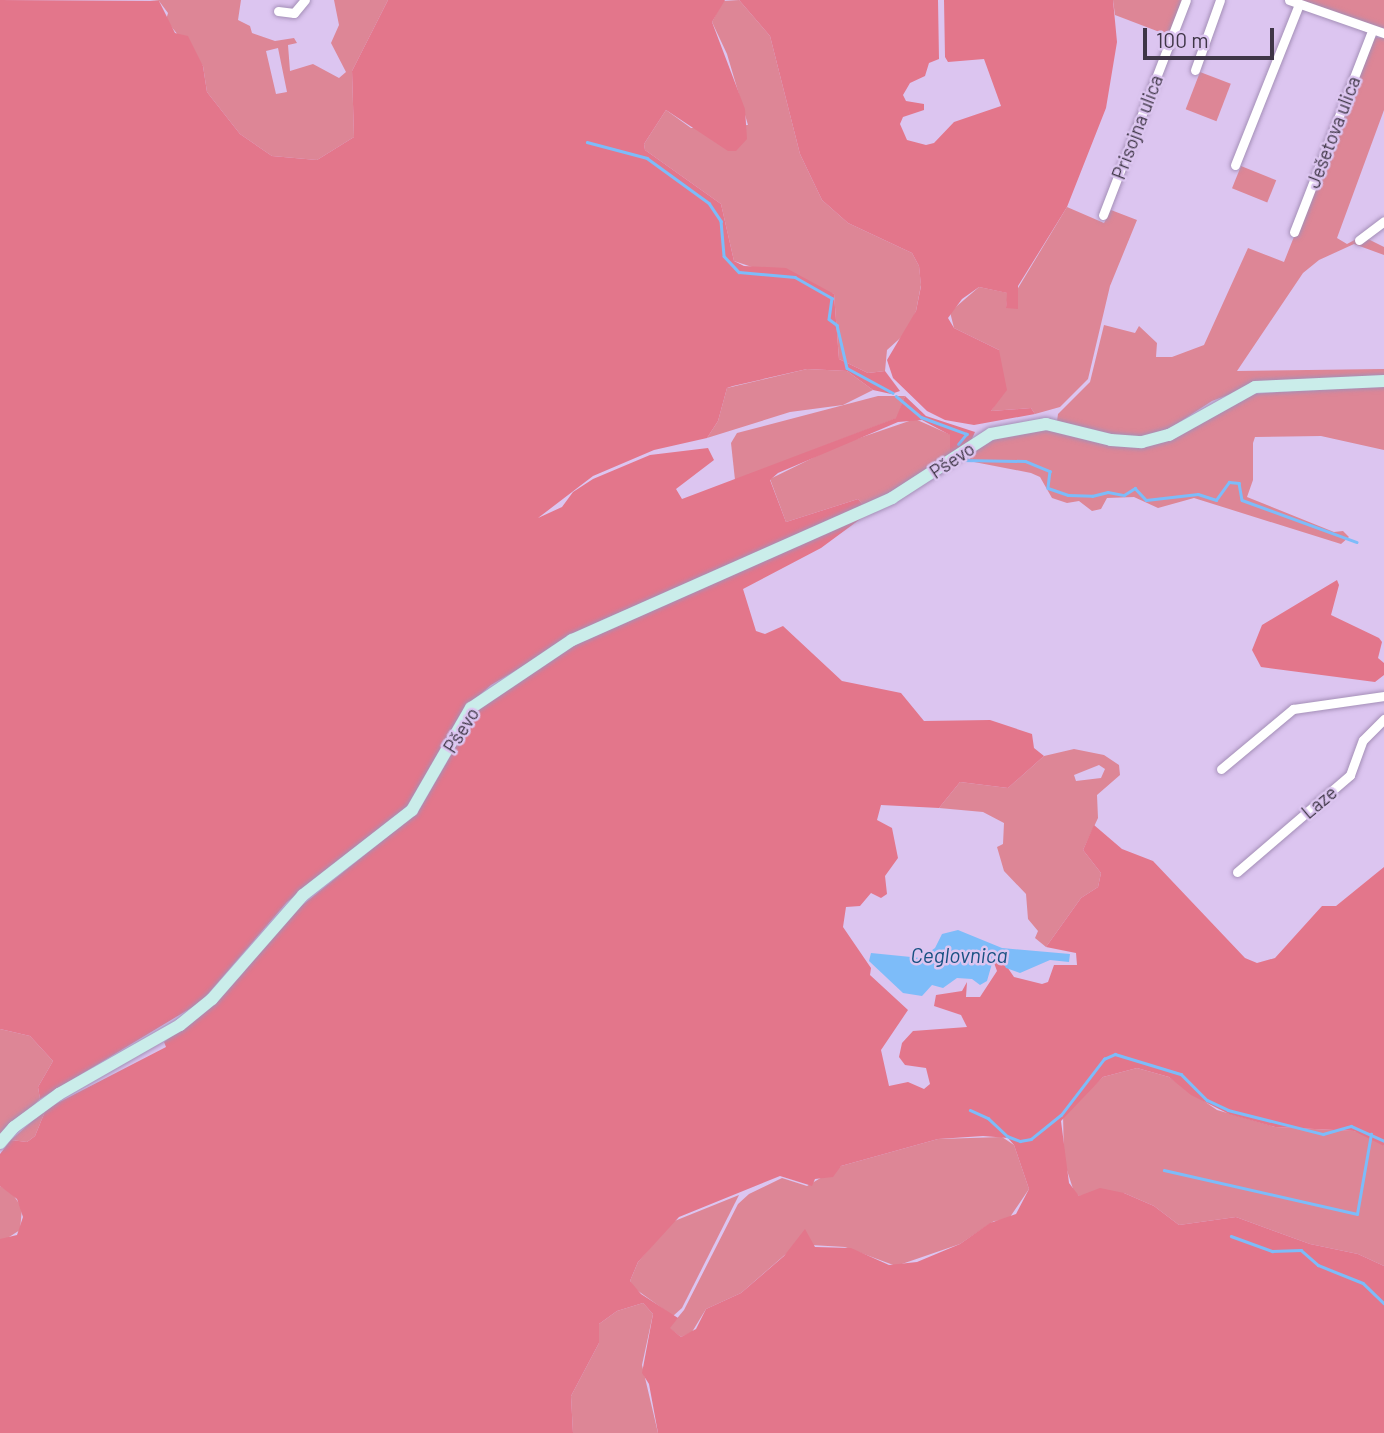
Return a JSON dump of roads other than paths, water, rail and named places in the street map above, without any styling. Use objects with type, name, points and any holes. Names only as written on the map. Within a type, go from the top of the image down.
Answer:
[{"type":"street","points":[[278,11],[288,15],[305,0]]},
{"type":"street","name":"Prisojna ulica","points":[[1103,215],[1186,0]]},
{"type":"street","points":[[1195,70],[1220,0]]},
{"type":"street","points":[[1235,165],[1294,2],[1384,33]]},
{"type":"street","name":"Ješetova ulica","points":[[1294,232],[1372,31]]},
{"type":"street","points":[[1359,240],[1384,222]]},
{"type":"street","name":"Pševo","points":[[0,1143],[14,1127],[58,1094],[180,1025],[212,999],[303,894],[412,810],[466,716],[502,683],[596,627],[892,498],[991,434],[1046,424],[1111,440],[1142,442],[1169,435],[1255,387],[1384,381]]},
{"type":"street","points":[[1221,769],[1293,709],[1384,696]]},
{"type":"street","name":"Laze","points":[[1237,872],[1350,775],[1363,740],[1384,719]]},
{"type":"water","name":"Ceglovnica","points":[[958,930],[1002,948],[1070,954],[1069,962],[1050,960],[1020,973],[1006,968],[1000,958],[993,960],[987,981],[980,985],[972,979],[957,978],[943,988],[932,985],[922,996],[903,993],[869,961],[871,953],[921,958],[935,948],[942,934]]},
{"type":"waterway","points":[[587,142],[647,158],[709,203],[721,221],[724,256],[739,272],[795,277],[832,298],[829,319],[837,325],[847,368],[893,393]]},
{"type":"waterway","points":[[896,396],[921,417],[967,434],[959,444]]},
{"type":"waterway","points":[[962,460],[1025,461],[1050,471],[1048,488],[1068,495],[1092,496],[1108,492],[1124,495],[1135,488],[1146,500],[1198,494],[1216,500],[1229,482],[1239,483],[1242,500],[1357,542]]},
{"type":"waterway","points":[[970,1110],[988,1118],[1007,1136],[1020,1141],[1031,1139],[1061,1115],[1104,1059],[1115,1054],[1181,1074],[1207,1100],[1228,1110],[1323,1134],[1351,1126],[1384,1141]]},
{"type":"waterway","points":[[1164,1170],[1357,1214],[1371,1134]]},
{"type":"waterway","points":[[1231,1236],[1272,1251],[1301,1250],[1318,1265],[1363,1283],[1384,1303]]}]
